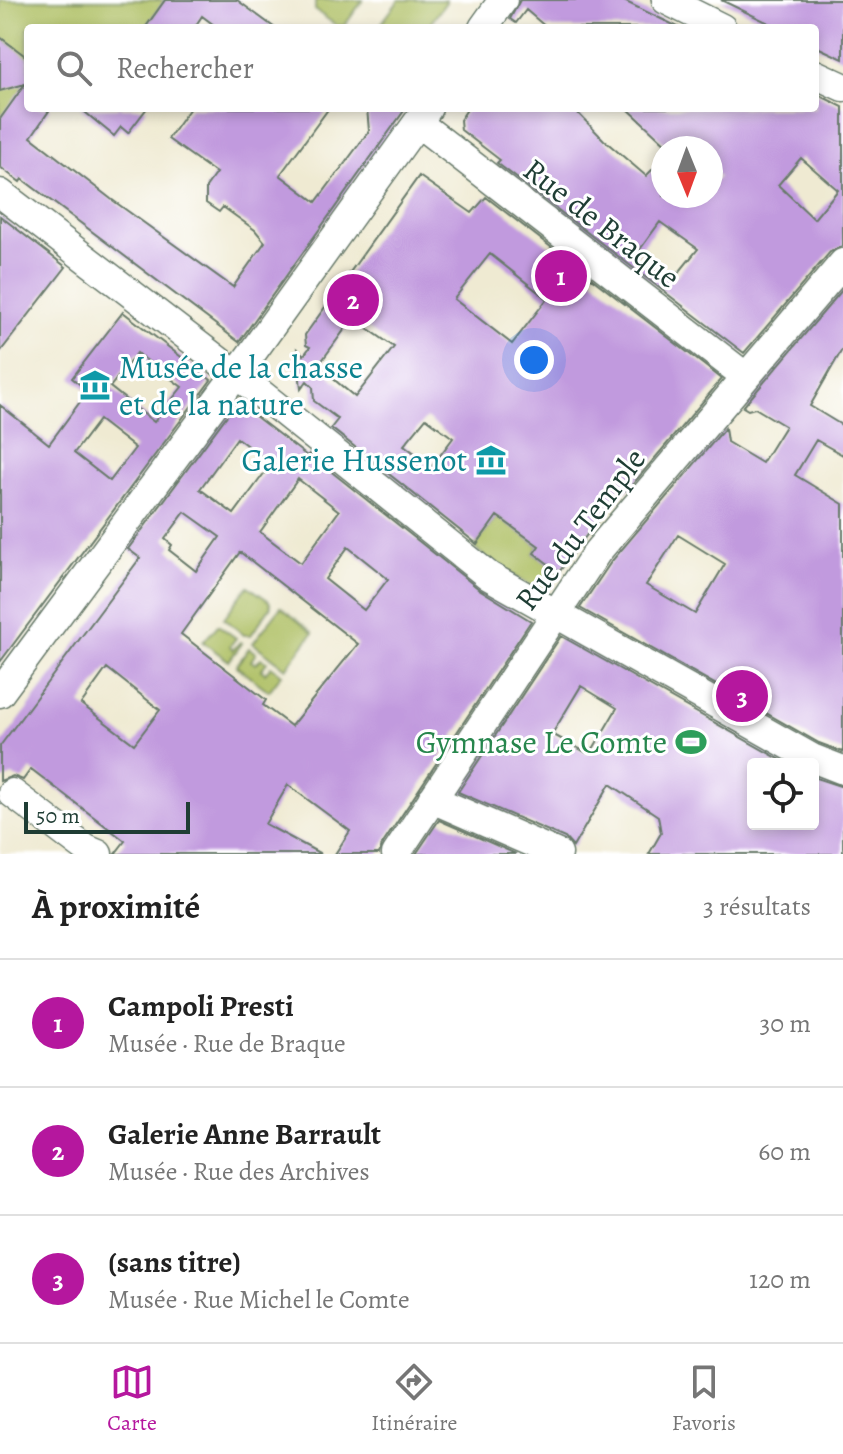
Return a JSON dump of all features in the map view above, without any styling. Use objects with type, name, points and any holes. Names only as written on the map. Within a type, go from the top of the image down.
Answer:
[{"type":"street","points":[[486,24],[503,0]]},
{"type":"street","points":[[666,0],[698,7],[717,24]]},
{"type":"street","points":[[819,76],[843,87]]},
{"type":"street","points":[[0,693],[423,116]]},
{"type":"street","name":"Rue de Braque","points":[[423,116],[745,376]]},
{"type":"street","points":[[0,193],[236,374],[489,576],[812,758],[843,770]]},
{"type":"street","name":"Rue du Temple","points":[[396,854],[597,552],[843,263]]},
{"type":"street","points":[[12,793],[86,849],[98,854]]},
{"type":"street","points":[[432,799],[558,854]]},
{"type":"green space","points":[[0,0],[165,0],[148,24],[24,24],[24,92],[0,119],[0,91],[15,48],[0,37]]},
{"type":"green space","points":[[315,0],[363,0],[346,24],[334,24],[315,10]]},
{"type":"green space","points":[[399,0],[446,0],[430,24],[381,24]]},
{"type":"green space","points":[[497,516],[539,546],[534,553],[559,572],[543,593],[474,548]]},
{"type":"green space","points":[[248,586],[269,601],[271,606],[251,635],[244,635],[224,618]]},
{"type":"green space","points":[[281,607],[313,633],[286,668],[253,643]]},
{"type":"green space","points":[[218,625],[236,638],[230,646],[233,650],[242,643],[229,661],[203,642]]},
{"type":"green space","points":[[249,648],[256,653],[251,661],[256,664],[261,658],[267,662],[261,670],[265,673],[271,666],[282,674],[269,691],[236,666]]},
{"type":"building","points":[[165,0],[237,0],[270,24],[213,24],[202,16],[197,24],[148,24]]},
{"type":"building","points":[[520,0],[622,0],[672,24],[542,24],[526,10],[516,23],[510,19]]},
{"type":"building","points":[[721,0],[843,0],[843,59],[819,48],[819,24],[771,24]]},
{"type":"building","points":[[0,37],[24,55],[24,84],[0,91]]},
{"type":"building","points":[[24,85],[24,112],[48,112],[31,137],[233,287],[265,242],[255,230],[223,207],[219,212],[206,203],[206,187],[216,173],[168,139],[187,112],[326,112],[280,175],[316,202],[369,131],[367,112],[403,112],[239,342],[22,179],[20,182],[0,167],[0,119]]},
{"type":"building","points":[[819,95],[843,107],[843,246],[830,252],[744,353],[497,163],[500,160],[461,130],[460,120],[465,112],[577,112],[646,176],[651,171],[651,208],[723,208],[723,136],[657,136],[631,112],[819,112]],"holes":[[[801,158],[838,190],[814,219],[778,185]],[[660,222],[698,249],[672,281],[633,259]]]},
{"type":"building","points":[[85,112],[144,112],[128,133],[121,127],[114,136]]},
{"type":"building","points":[[419,176],[472,213],[486,197],[722,379],[627,491],[622,488],[559,572],[534,553],[539,546],[497,516],[477,544],[331,428],[338,419],[314,401],[313,387],[307,381],[301,389],[297,349],[304,355],[310,347],[306,345],[305,335]],"holes":[[[490,254],[547,299],[512,344],[454,299]],[[353,318],[394,347],[355,397],[318,366]],[[426,418],[453,438],[432,466],[404,445]]]},
{"type":"building","points":[[0,216],[66,267],[0,352]]},
{"type":"building","points":[[843,289],[843,348],[810,406],[843,426],[843,455],[816,440],[795,475],[843,504],[843,752],[819,743],[580,608],[611,562],[725,428],[727,442],[762,463],[785,426],[755,408],[748,410],[743,407]],"holes":[[[678,535],[725,564],[695,614],[646,585]]]},
{"type":"building","points":[[123,312],[211,380],[0,662],[0,405],[49,444],[88,391],[72,378]],"holes":[[[137,353],[182,387],[154,422],[110,387]],[[99,420],[135,448],[110,481],[74,453]]]},
{"type":"building","points":[[237,402],[307,456],[309,454],[479,589],[531,621],[382,845],[379,854],[335,854],[350,831],[288,785],[265,824],[321,854],[115,854],[125,841],[31,769],[23,780],[13,776],[0,781],[0,746],[140,558],[128,549]],"holes":[[[237,438],[271,464],[234,514],[200,489]],[[298,479],[339,511],[301,563],[260,532]],[[185,512],[220,537],[196,571],[169,550],[172,545],[165,539]],[[348,547],[388,579],[364,610],[325,579]],[[240,552],[358,644],[291,726],[263,705],[266,700],[181,634]],[[107,668],[160,710],[134,744],[81,704]]]},
{"type":"building","points":[[561,636],[777,758],[747,758],[747,830],[819,830],[819,779],[843,787],[843,854],[649,854],[661,833],[658,816],[610,784],[573,847],[565,838],[458,792]],"holes":[[[581,686],[617,708],[593,749],[587,753],[552,734]]]},
{"type":"building","points":[[439,820],[516,854],[416,854]]},
{"type":"place","name":"Campoli Presti","points":[[561,276]]},
{"type":"place","name":"Galerie Anne Barrault","points":[[353,300]]},
{"type":"place","name":"Musée de la chasse et de la nature","points":[[95,385]]},
{"type":"place","name":"Galerie Hussenot","points":[[491,460]]},
{"type":"place","name":"(sans titre)","points":[[742,696]]},
{"type":"place","name":"Gymnase Le Comte","points":[[691,742]]}]
